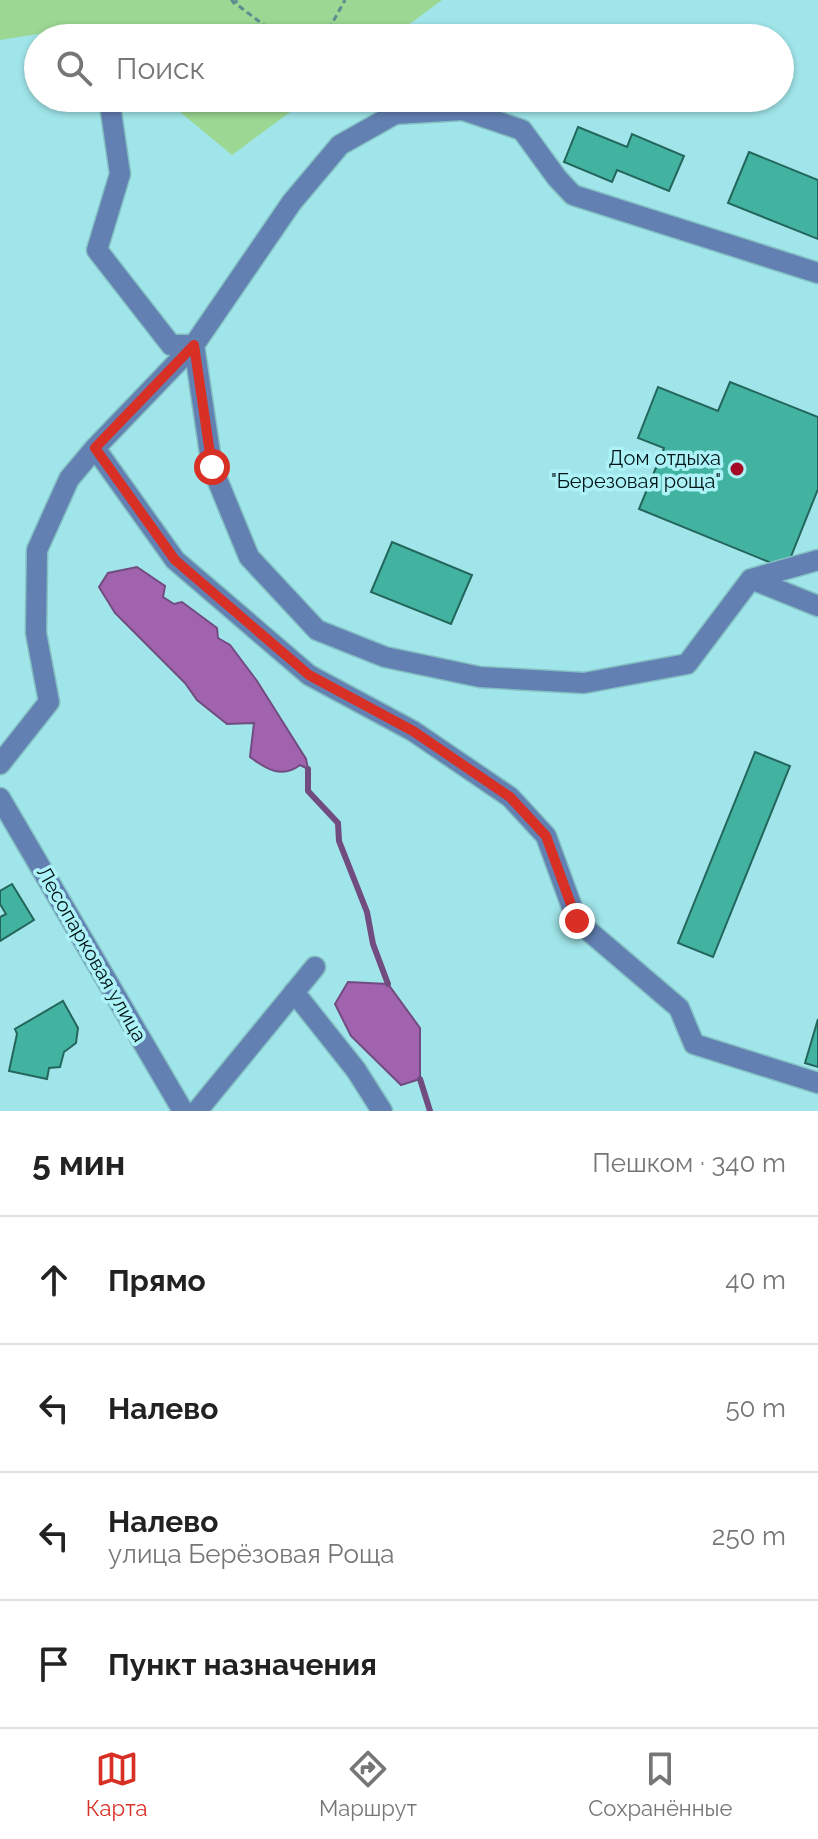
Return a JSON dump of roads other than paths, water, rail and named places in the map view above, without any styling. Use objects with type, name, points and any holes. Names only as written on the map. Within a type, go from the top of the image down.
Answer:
[{"type":"street","points":[[111,112],[120,174],[97,250],[171,345],[194,345]]},
{"type":"street","points":[[0,764],[49,702],[36,633],[37,550],[69,479],[194,345],[292,202],[340,145],[395,114],[429,112]]},
{"type":"street","points":[[469,112],[522,130],[573,195],[818,273]]},
{"type":"street","points":[[194,345],[212,467],[249,557],[317,630],[385,657],[480,677],[584,683],[687,664],[751,579],[818,560]]},
{"type":"street","points":[[95,448],[175,560],[309,675],[413,731],[510,797],[546,836],[577,921],[679,1008],[694,1044],[818,1083]]},
{"type":"street","points":[[751,579],[818,606]]},
{"type":"street","name":"Лесопарковая улица","points":[[0,798],[183,1111]]},
{"type":"street","points":[[197,1111],[315,967]]},
{"type":"street","points":[[294,992],[356,1070],[382,1111]]},
{"type":"waterway","points":[[308,769],[308,791],[338,823],[339,841],[367,912],[373,944],[388,984]]},
{"type":"waterway","points":[[420,1079],[430,1111]]},
{"type":"place","name":"Дом отдыха \"Березовая роща\"","points":[[737,469]]}]
